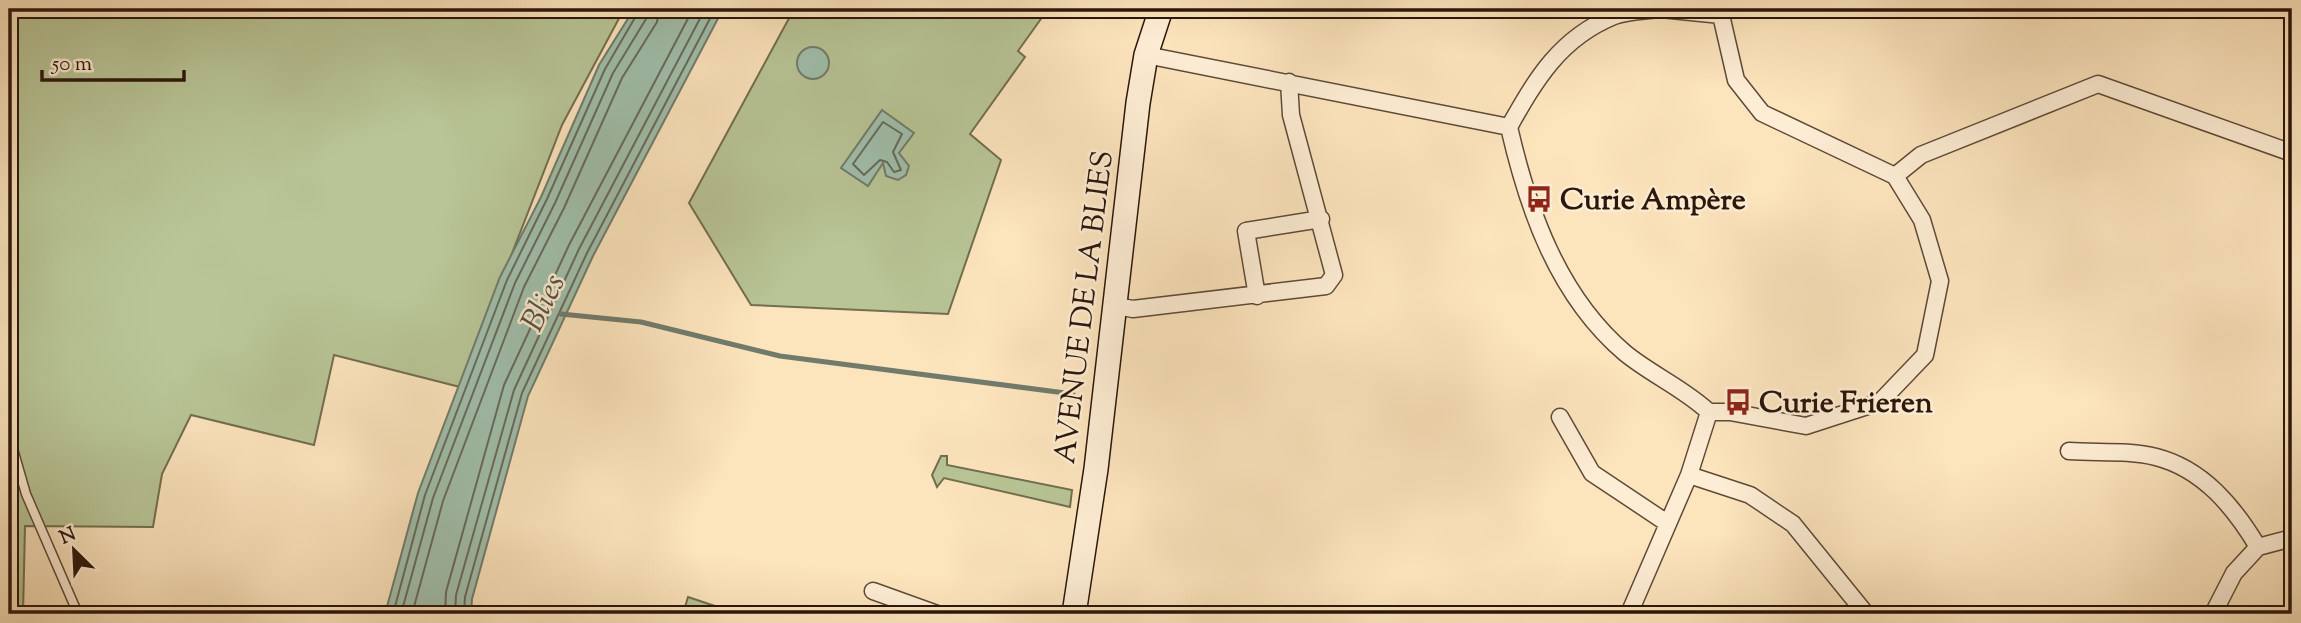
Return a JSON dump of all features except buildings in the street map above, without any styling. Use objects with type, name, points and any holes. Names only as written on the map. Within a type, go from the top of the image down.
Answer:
[{"type":"main road","name":"AVENUE DE LA BLIES","points":[[1074,614],[1116,306],[1146,55],[1161,9]]},
{"type":"street","points":[[1659,9],[1723,12],[1736,80],[1762,113],[1895,176],[1922,220],[1940,281],[1925,355],[1880,402],[1806,425],[1730,412],[1709,412],[1691,395],[1626,353],[1580,305],[1543,240],[1508,127],[1535,81],[1567,42],[1616,16],[1659,9]]},
{"type":"street","points":[[1146,55],[1508,127]]},
{"type":"street","points":[[1116,306],[1133,309],[1326,286],[1334,275],[1291,115],[1289,82]]},
{"type":"street","points":[[1895,176],[1922,155],[2098,84],[2292,153]]},
{"type":"street","points":[[1257,296],[1246,231],[1321,219]]},
{"type":"street","points":[[1629,614],[1689,475],[1709,412]]},
{"type":"street","points":[[1560,417],[1592,472],[1667,523]]},
{"type":"street","points":[[2070,451],[2155,457],[2197,473],[2242,520],[2258,547]]},
{"type":"street","points":[[1689,475],[1749,495],[1793,524],[1866,614]]},
{"type":"street","points":[[2213,614],[2234,573],[2258,547],[2292,538]]},
{"type":"street","points":[[873,591],[937,614]]},
{"type":"lane","points":[[9,435],[26,494],[78,614]]},
{"type":"shaded area","points":[[9,9],[624,9],[562,125],[460,387],[334,355],[314,445],[191,415],[162,474],[153,527],[25,526],[23,614],[9,614]]},
{"type":"shaded area","points":[[794,9],[1048,9],[1018,51],[1025,57],[970,134],[1001,160],[948,314],[751,305],[689,203]]},
{"type":"shaded area","points":[[941,456],[947,456],[947,465],[1072,490],[1070,507],[944,478],[937,487],[932,475]]},
{"type":"shaded area","points":[[688,597],[739,614],[683,614]]},
{"type":"water","name":"Blies","points":[[634,9],[723,9],[593,256],[528,396],[472,599],[471,614],[385,614],[418,493],[500,277],[541,197],[599,65]]},
{"type":"water","points":[[813,47],[824,52],[829,63],[824,74],[813,79],[802,74],[797,63],[802,52]]},
{"type":"water","points":[[882,110],[914,133],[899,153],[909,166],[906,175],[898,180],[886,176],[883,163],[868,186],[841,168]]},
{"type":"waterway","name":"Blies","points":[[561,314],[641,322],[780,356],[1073,394]]},
{"type":"place","name":"Curie Ampère","points":[[1539,199]]},
{"type":"place","name":"Curie Frieren","points":[[1738,402]]}]
